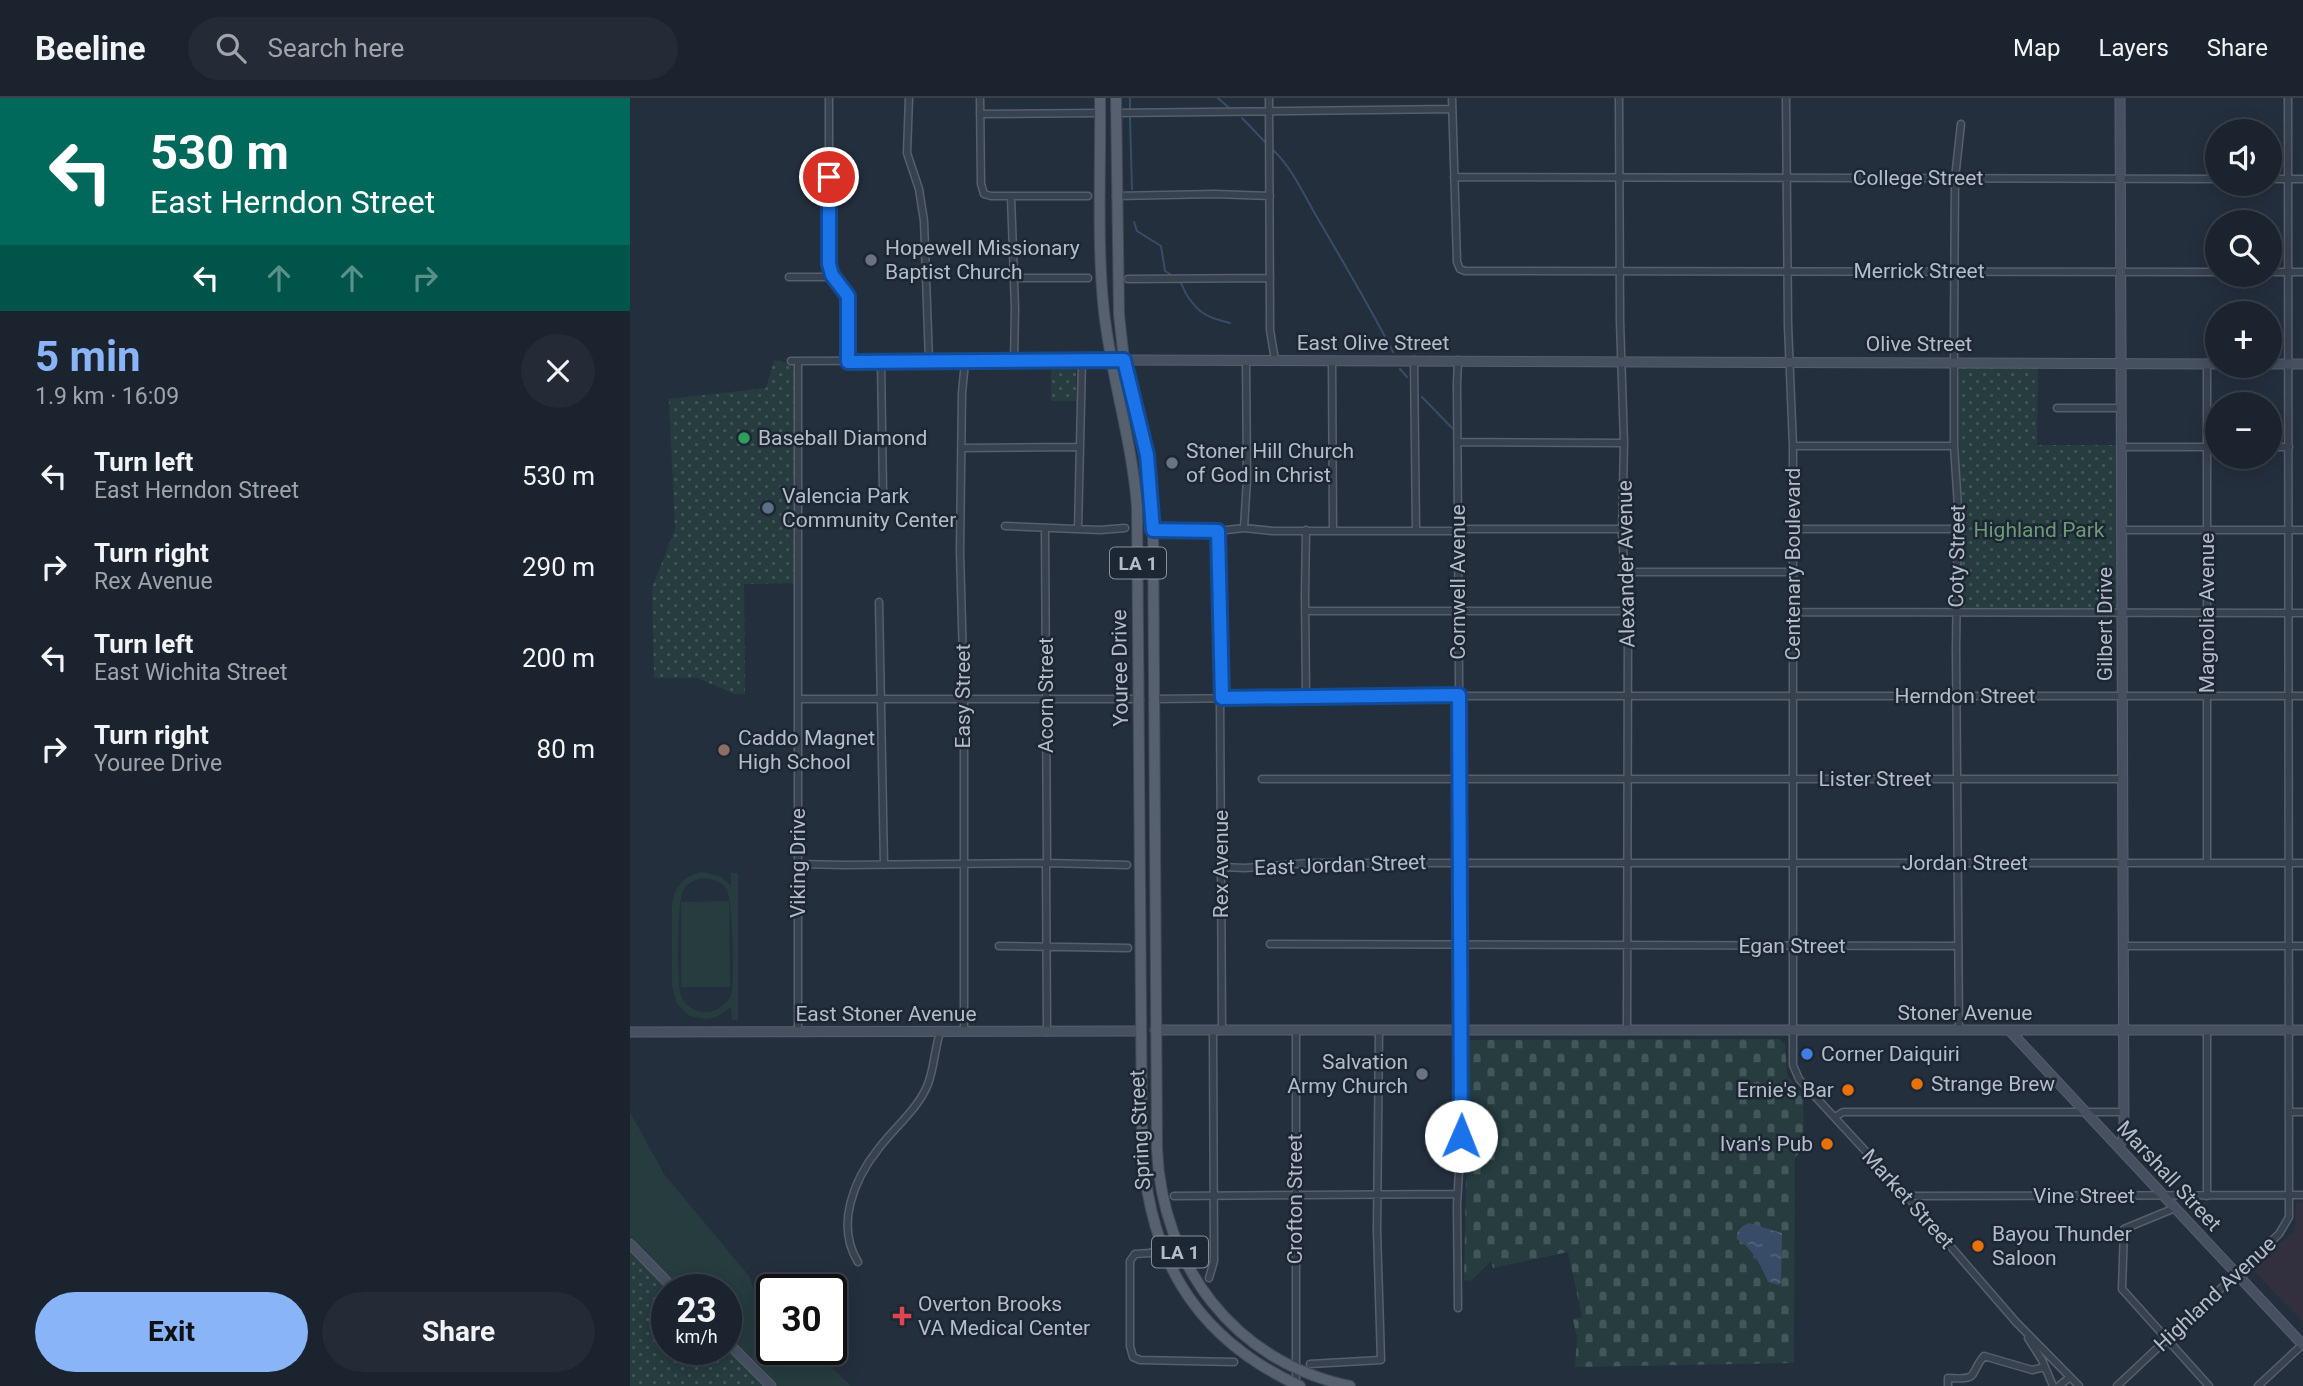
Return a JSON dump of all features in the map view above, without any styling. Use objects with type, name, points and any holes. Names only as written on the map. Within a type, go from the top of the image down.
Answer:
[{"type":"main road","name":"Youree Drive","points":[[1100,98],[1102,302],[1111,360],[1132,458],[1136,493],[1141,1031]]},
{"type":"main road","name":"Youree Drive","points":[[1116,98],[1117,290],[1124,360],[1147,455],[1153,530],[1155,1030]]},
{"type":"main road","points":[[1111,360],[1124,360]]},
{"type":"main road","points":[[1140,699],[1155,699]]},
{"type":"main road","points":[[1141,1031],[1155,1030]]},
{"type":"main road","name":"Spring Street","points":[[1155,1030],[1157,1163],[1162,1201],[1172,1234],[1198,1285],[1223,1315],[1251,1342],[1296,1369],[1350,1386]]},
{"type":"main road","name":"Spring Street","points":[[1141,1031],[1144,1182],[1162,1248],[1186,1293],[1220,1334],[1258,1364],[1298,1385]]},
{"type":"street","points":[[829,98],[829,264],[832,275],[847,293],[849,300],[848,362],[1111,360]]},
{"type":"street","points":[[909,98],[907,156],[919,190],[924,221],[929,361]]},
{"type":"street","points":[[980,98],[981,184],[984,194],[1088,196]]},
{"type":"street","points":[[1269,98],[1270,330],[1275,360]]},
{"type":"street","points":[[1452,98],[1454,177]]},
{"type":"street","name":"Alexander Avenue","points":[[1619,98],[1622,529],[1628,611],[1627,1030]]},
{"type":"street","name":"Centenary Boulevard","points":[[1786,98],[1788,325],[1793,446],[1793,1030]]},
{"type":"street","name":"Gilbert Drive","points":[[2119,1147],[2124,1136],[2120,98]]},
{"type":"street","name":"Highland Avenue","points":[[2117,1386],[2284,1230],[2290,1217],[2288,98]]},
{"type":"street","points":[[1116,113],[1452,109]]},
{"type":"street","points":[[980,114],[1100,113]]},
{"type":"street","name":"Coty Street","points":[[1959,1030],[1957,529],[1954,446],[1955,178],[1961,124]]},
{"type":"street","name":"College Street","points":[[1454,177],[2205,179]]},
{"type":"street","name":"Merrick Street","points":[[1454,177],[1457,262],[1460,269],[1469,271],[2205,272]]},
{"type":"street","points":[[2282,179],[2303,179]]},
{"type":"street","points":[[1011,196],[1015,278],[1014,362]]},
{"type":"street","points":[[1116,196],[1270,196]]},
{"type":"street","points":[[2282,272],[2303,272]]},
{"type":"street","points":[[789,276],[832,275]]},
{"type":"street","points":[[1015,278],[1088,278]]},
{"type":"street","points":[[1128,279],[1270,278]]},
{"type":"street","name":"East Olive Street","points":[[1124,360],[1621,361]]},
{"type":"street","points":[[1244,528],[1247,479],[1246,360]]},
{"type":"street","points":[[1332,360],[1333,531]]},
{"type":"street","points":[[1414,360],[1416,531]]},
{"type":"street","name":"Cornwell Avenue","points":[[1458,360],[1462,1030],[1462,1120],[1457,1194],[1458,1308]]},
{"type":"street","name":"Viking Drive","points":[[798,1032],[799,533],[795,361],[848,362]]},
{"type":"street","points":[[881,361],[883,492]]},
{"type":"street","points":[[1078,529],[1082,361]]},
{"type":"street","name":"Olive Street","points":[[1621,361],[2205,364]]},
{"type":"street","name":"Easy Street","points":[[964,1031],[964,698],[960,551],[965,362]]},
{"type":"street","points":[[2282,364],[2303,364]]},
{"type":"street","points":[[2057,408],[2121,408]]},
{"type":"street","points":[[1458,442],[1623,443]]},
{"type":"street","points":[[1793,446],[1954,446]]},
{"type":"street","points":[[962,448],[1080,447]]},
{"type":"street","points":[[2122,447],[2205,447]]},
{"type":"street","points":[[2282,447],[2289,447]]},
{"type":"street","name":"Magnolia Avenue","points":[[2206,469],[2207,863]]},
{"type":"street","points":[[1005,526],[1125,528]]},
{"type":"street","name":"Acorn Street","points":[[1045,528],[1047,1032]]},
{"type":"street","points":[[1153,530],[1622,529]]},
{"type":"street","points":[[1793,529],[1957,529]]},
{"type":"street","points":[[1306,530],[1306,697]]},
{"type":"street","points":[[2122,530],[2303,530]]},
{"type":"street","name":"Rex Avenue","points":[[1209,1278],[1214,1261],[1213,1196],[1221,867],[1218,531]]},
{"type":"street","points":[[1624,572],[1793,572]]},
{"type":"street","points":[[880,602],[884,865]]},
{"type":"street","points":[[1305,611],[1628,611]]},
{"type":"street","points":[[1793,612],[2303,613]]},
{"type":"street","name":"Herndon Street","points":[[1155,699],[1459,695],[2303,695]]},
{"type":"street","points":[[799,697],[1140,699]]},
{"type":"street","name":"Lister Street","points":[[1262,779],[2123,779]]},
{"type":"street","name":"East Jordan Street","points":[[1221,867],[1309,863],[1627,863]]},
{"type":"street","name":"Jordan Street","points":[[1627,863],[2303,863]]},
{"type":"street","points":[[798,864],[1127,865]]},
{"type":"street","name":"Egan Street","points":[[1270,944],[1958,946]]},
{"type":"street","points":[[999,946],[1128,948]]},
{"type":"street","points":[[2124,946],[2303,946]]},
{"type":"street","points":[[1155,1030],[1627,1030]]},
{"type":"street","name":"Crofton Street","points":[[1296,1030],[1298,1385]]},
{"type":"street","points":[[1310,1364],[1381,1360],[1379,1030]]},
{"type":"street","name":"Stoner Avenue","points":[[1627,1030],[2303,1030]]},
{"type":"street","name":"Market Street","points":[[1793,1030],[1793,1060],[1797,1074],[2016,1322],[2079,1386]]},
{"type":"street","name":"Marshall Street","points":[[2009,1030],[2303,1345]]},
{"type":"street","points":[[2207,1030],[2207,1196]]},
{"type":"street","name":"East Stoner Avenue","points":[[630,1032],[1141,1031]]},
{"type":"street","points":[[858,1262],[848,1236],[847,1217],[860,1176],[877,1150],[908,1115],[928,1084],[940,1032]]},
{"type":"street","points":[[1835,1117],[1843,1112],[2124,1112]]},
{"type":"street","points":[[2290,1112],[2303,1112]]},
{"type":"street","points":[[1174,1196],[1457,1194]]},
{"type":"street","name":"Vine Street","points":[[1906,1196],[2303,1195]]},
{"type":"street","points":[[2175,1208],[2124,1229],[2122,1289],[2208,1386]]},
{"type":"street","points":[[630,1243],[659,1274]]},
{"type":"street","points":[[1162,1248],[1150,1253],[1135,1254],[1130,1261],[1130,1346],[1133,1357],[1140,1360],[1234,1362]]},
{"type":"street","points":[[2016,1322],[2033,1344],[2053,1386]]},
{"type":"street","points":[[2258,1386],[2303,1345]]},
{"type":"street","points":[[1948,1386],[1948,1378],[1973,1376],[1984,1356],[2032,1370],[2045,1367]]},
{"type":"street","points":[[742,1357],[771,1386]]},
{"type":"street","points":[[2059,1386],[2070,1377]]},
{"type":"shaded area","points":[[2296,1202],[2303,1202],[2303,1322],[2252,1269],[2295,1230]]},
{"type":"green space","points":[[774,360],[798,366],[798,583],[744,584],[745,694],[734,694],[698,678],[654,678],[652,588],[675,529],[669,399],[766,388]]},
{"type":"green space","points":[[1051,368],[1076,368],[1076,401],[1051,401]]},
{"type":"green space","name":"Highland Park","points":[[1959,368],[2038,368],[2037,445],[2118,445],[2119,611],[1958,611]]},
{"type":"green space","points":[[702,872],[719,876],[731,885],[731,873],[738,873],[738,1020],[732,1020],[731,1007],[717,1017],[707,1019],[690,1016],[677,1004],[672,986],[672,903],[682,882]],"holes":[[[702,878],[715,880],[726,888],[732,922],[731,995],[721,1007],[706,1012],[690,1008],[683,999],[679,987],[678,959],[684,889]]]},
{"type":"green space","points":[[729,901],[730,987],[681,987],[681,902]]},
{"type":"green space","points":[[1779,1039],[1785,1044],[1787,1075],[1803,1094],[1804,1146],[1795,1158],[1794,1363],[1575,1367],[1577,1338],[1573,1319],[1582,1317],[1568,1252],[1493,1268],[1491,1261],[1471,1281],[1464,1280],[1469,1040]]},
{"type":"green space","points":[[630,1112],[664,1174],[749,1276],[756,1294],[756,1365],[829,1365],[851,1386],[776,1386],[742,1352],[742,1274],[665,1274],[630,1237]]},
{"type":"green space","points":[[630,1247],[656,1274],[651,1274],[651,1365],[742,1365],[742,1360],[768,1386],[630,1386]]},
{"type":"water","points":[[1749,1223],[1782,1233],[1779,1285],[1768,1282],[1756,1258],[1737,1239],[1740,1229]]},
{"type":"waterway","points":[[1130,98],[1130,109]]},
{"type":"waterway","points":[[1218,98],[1229,108]]},
{"type":"waterway","points":[[1130,118],[1132,189]]},
{"type":"waterway","points":[[1242,118],[1266,143]]},
{"type":"waterway","points":[[1274,151],[1298,184],[1393,352]]},
{"type":"waterway","points":[[1134,222],[1137,231],[1161,246],[1165,271],[1170,274]]},
{"type":"waterway","points":[[1180,282],[1192,303],[1201,312],[1230,323]]},
{"type":"waterway","points":[[1400,369],[1407,377]]},
{"type":"waterway","points":[[1422,397],[1452,428]]},
{"type":"place","name":"Hopewell Missionary Baptist Church","points":[[871,260]]},
{"type":"place","name":"Baseball Diamond","points":[[744,438]]},
{"type":"place","name":"Stoner Hill Church of God in Christ","points":[[1172,463]]},
{"type":"place","name":"Valencia Park Community Center","points":[[768,508]]},
{"type":"place","name":"Caddo Magnet High School","points":[[724,750]]},
{"type":"place","name":"Corner Daiquiri","points":[[1807,1054]]},
{"type":"place","name":"Salvation Army Church","points":[[1422,1074]]},
{"type":"place","name":"Strange Brew","points":[[1917,1084]]},
{"type":"place","name":"Ernie's Bar","points":[[1848,1090]]},
{"type":"place","name":"Ivan's Pub","points":[[1827,1144]]},
{"type":"place","name":"Bayou Thunder Saloon","points":[[1978,1246]]},
{"type":"place","name":"Overton Brooks VA Medical Center","points":[[902,1316]]},
{"type":"route","points":[[829,177],[829,264],[832,275],[849,300],[848,362],[1124,360],[1147,455],[1153,530],[1218,531],[1222,698],[1459,695],[1461,1136]]}]
